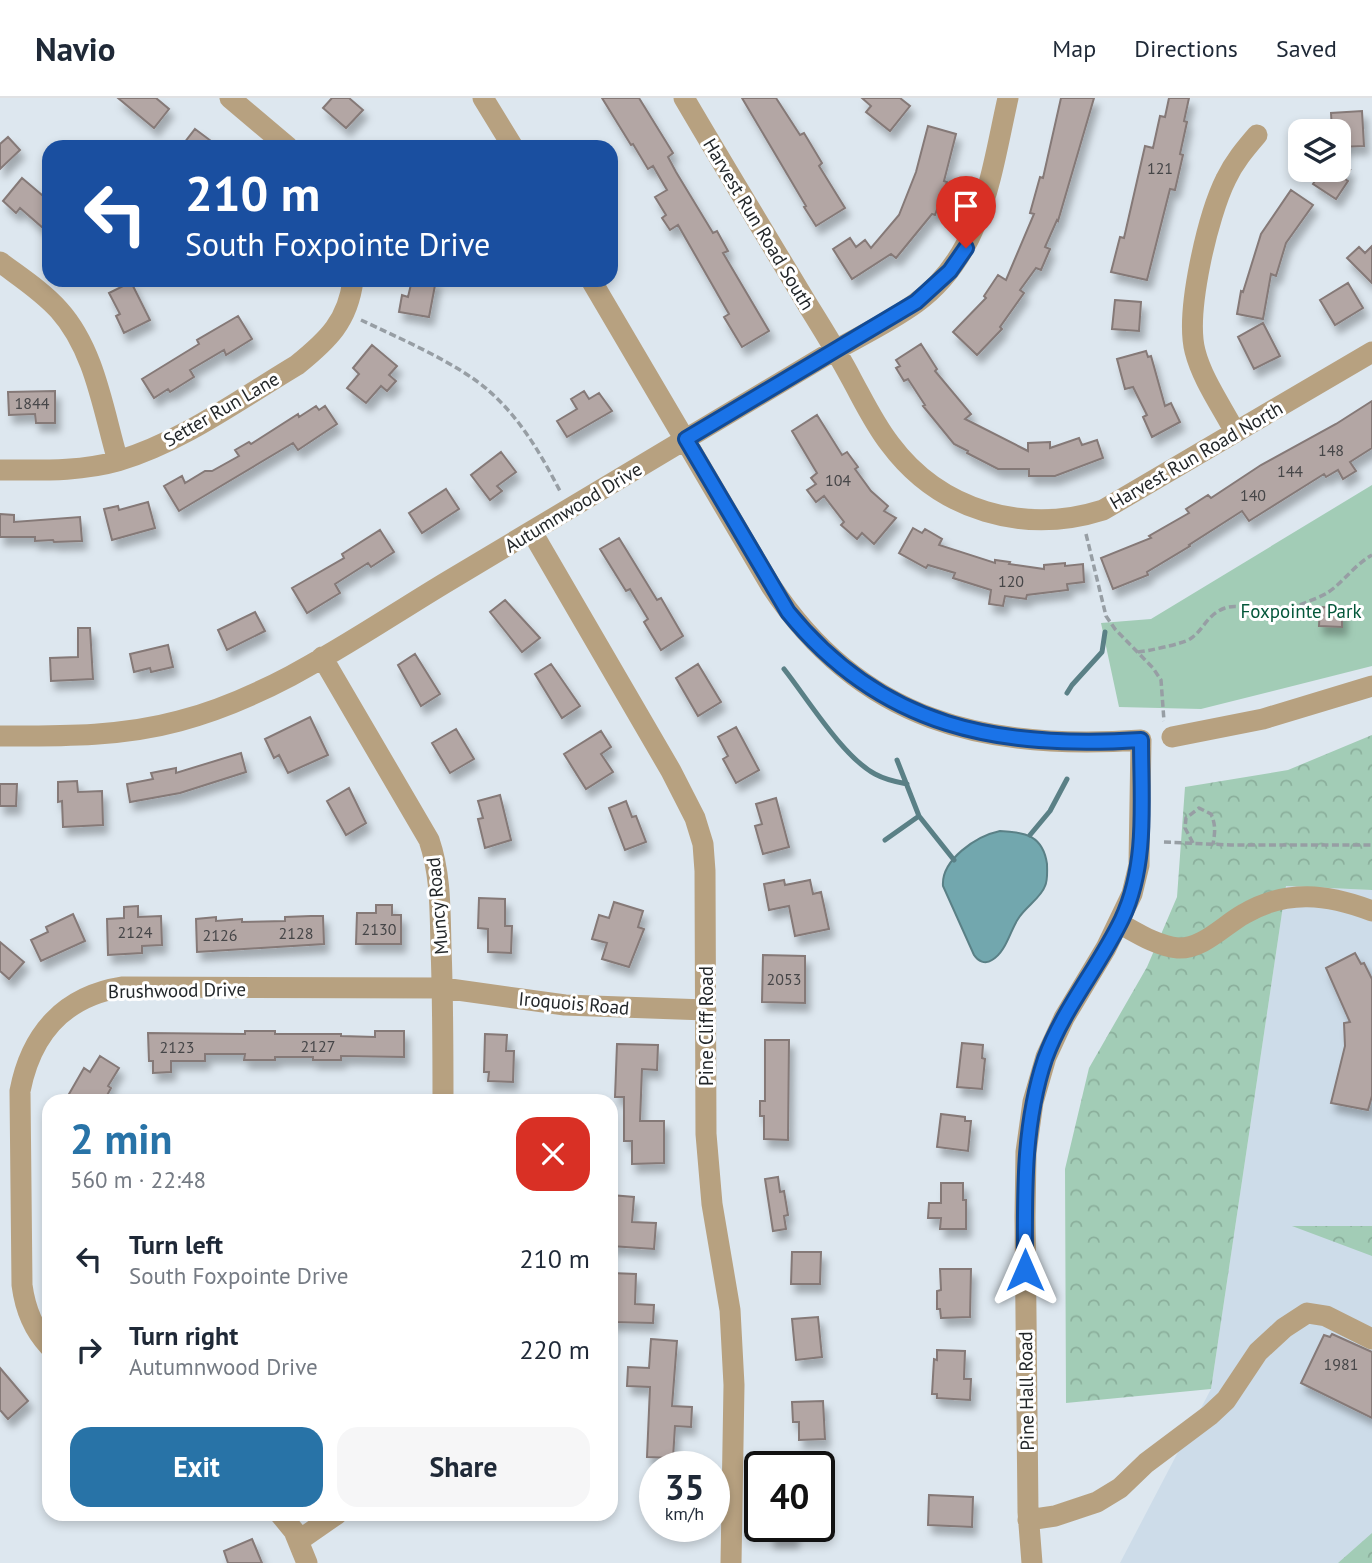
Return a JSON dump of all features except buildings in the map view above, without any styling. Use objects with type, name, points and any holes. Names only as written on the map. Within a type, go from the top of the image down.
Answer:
[{"type":"street","points":[[230,98],[280,140]]},
{"type":"street","points":[[483,98],[509,140]]},
{"type":"street","name":"Harvest Run Road South","points":[[684,98],[835,350]]},
{"type":"street","name":"Autumnwood Drive","points":[[0,736],[75,736],[153,727],[180,721],[246,698],[322,657],[916,302],[939,282],[959,259],[979,220],[1009,98]]},
{"type":"street","points":[[1235,432],[1195,352],[1193,300],[1217,201],[1225,180],[1256,135]]},
{"type":"street","points":[[0,262],[48,299],[80,339],[88,357],[118,461]]},
{"type":"street","name":"Setter Run Lane","points":[[0,470],[89,467],[118,461],[175,438],[297,365],[329,337],[341,320],[352,287]]},
{"type":"street","points":[[595,287],[686,439]]},
{"type":"street","name":"Harvest Run Road North","points":[[835,350],[880,430],[909,467],[949,496],[990,514],[1050,520],[1077,517],[1102,510],[1372,352]]},
{"type":"street","name":"Pine Hall Road","points":[[686,439],[788,612],[806,634],[873,689],[934,720],[999,737],[1054,741],[1141,740],[1139,865],[1132,894],[1119,923],[1064,1018],[1046,1057],[1032,1102],[1026,1152],[1025,1217],[1028,1520],[1032,1563]]},
{"type":"street","name":"Pine Cliff Road","points":[[532,532],[671,771],[695,818],[703,844],[706,1134],[712,1204],[730,1310],[733,1372],[731,1563]]},
{"type":"street","name":"Muncy Road","points":[[322,657],[429,840],[435,859],[440,897],[443,1094]]},
{"type":"street","points":[[1172,737],[1263,719],[1372,685]]},
{"type":"street","points":[[1119,923],[1161,944],[1180,948],[1199,943],[1265,903],[1292,896],[1320,896],[1372,911]]},
{"type":"street","name":"Brushwood Drive","points":[[42,1339],[24,1301],[22,1285],[20,1091],[25,1065],[41,1035],[64,1011],[82,998],[102,990],[123,987],[443,988]]},
{"type":"street","name":"Iroquois Road","points":[[443,988],[565,1006],[706,1010]]},
{"type":"street","points":[[1028,1520],[1055,1516],[1097,1502],[1120,1488],[1146,1463],[1210,1415],[1226,1400],[1258,1352],[1284,1328],[1307,1313],[1326,1316],[1372,1339]]},
{"type":"street","points":[[285,1521],[298,1541],[307,1563]]},
{"type":"street","points":[[298,1541],[327,1521]]},
{"type":"path","points":[[353,316],[469,376],[488,390],[514,417],[542,457],[565,500]]},
{"type":"path","points":[[1085,531],[1107,616],[1115,629],[1161,680],[1164,715]]},
{"type":"path","points":[[1138,652],[1191,638],[1209,617],[1224,608],[1242,606],[1271,614],[1315,598],[1327,593],[1352,568],[1372,555]]},
{"type":"path","points":[[1193,843],[1185,828],[1186,818],[1199,808],[1212,814],[1216,830],[1213,844]]},
{"type":"path","points":[[1164,842],[1372,845]]},
{"type":"shaded area","points":[[1286,886],[1372,890],[1372,1563],[1120,1563],[1211,1389]]},
{"type":"green space","name":"Foxpointe Park","points":[[1372,485],[1372,666],[1201,709],[1119,707],[1101,623],[1151,619]]},
{"type":"green space","points":[[1372,735],[1372,890],[1286,886],[1211,1389],[1066,1403],[1065,1169],[1089,1068],[1147,967],[1177,897],[1185,787],[1288,770]]},
{"type":"green space","points":[[1292,1226],[1372,1226],[1372,1256]]},
{"type":"green space","points":[[1372,1533],[1372,1563],[1338,1563]]},
{"type":"water","points":[[1000,831],[1025,834],[1042,847],[1047,864],[1047,878],[1037,899],[1018,919],[1001,952],[992,960],[984,962],[974,955],[943,886],[944,876],[954,858],[962,851],[981,838]]},
{"type":"waterway","points":[[1067,693],[1102,652],[1105,632]]},
{"type":"waterway","points":[[784,669],[838,741],[863,766],[875,774],[907,784]]},
{"type":"waterway","points":[[897,760],[919,816],[954,860]]},
{"type":"waterway","points":[[1030,835],[1050,811],[1067,779]]},
{"type":"waterway","points":[[885,840],[919,816]]},
{"type":"route","points":[[966,248],[950,271],[916,302],[686,439],[788,612],[806,634],[873,689],[934,720],[999,737],[1041,741],[1141,740],[1139,865],[1132,894],[1106,948],[1064,1018],[1046,1057],[1032,1102],[1026,1152],[1025,1270]]}]
